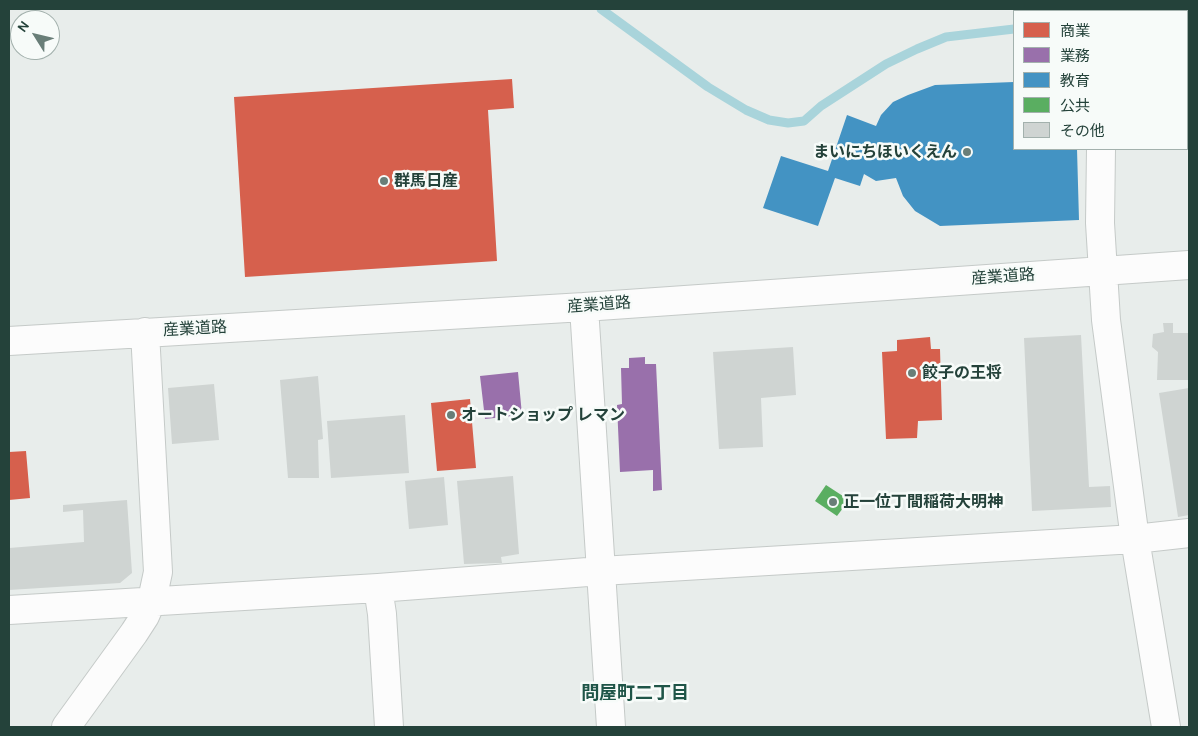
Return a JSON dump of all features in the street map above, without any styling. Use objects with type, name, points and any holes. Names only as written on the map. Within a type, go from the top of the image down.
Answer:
[{"type":"street","points":[[1100,150],[1100,223],[1106,320],[1135,539],[1166,727]]},
{"type":"street","name":"産業道路","points":[[9,340],[584,307],[1189,265]]},
{"type":"street","points":[[584,307],[611,727]]},
{"type":"street","points":[[66,727],[145,616],[152,600],[158,572],[145,332]]},
{"type":"street","points":[[9,610],[378,588],[601,571],[1135,539],[1189,533]]},
{"type":"street","points":[[378,588],[382,614],[389,727]]},
{"type":"building: 商業","points":[[512,79],[514,108],[488,110],[497,261],[245,277],[234,97]]},
{"type":"building: 商業","points":[[930,337],[931,349],[940,349],[942,420],[918,421],[917,438],[886,439],[882,352],[897,351],[897,340]]},
{"type":"building: 商業","points":[[470,399],[476,468],[437,471],[431,403]]},
{"type":"building: 商業","points":[[26,451],[30,498],[9,500],[9,452]]},
{"type":"building: 業務","points":[[645,357],[645,364],[656,364],[662,490],[653,491],[653,470],[620,472],[617,405],[622,404],[621,368],[629,368],[629,358]]},
{"type":"building: 業務","points":[[518,372],[522,415],[485,419],[480,376]]},
{"type":"building: 教育","points":[[1013,82],[1013,150],[1077,150],[1079,220],[940,226],[915,211],[903,196],[896,178],[876,181],[864,174],[860,186],[835,178],[818,226],[763,208],[781,156],[828,171],[847,115],[876,126],[881,115],[893,102],[935,85]]},
{"type":"building: 公共","points":[[826,485],[849,500],[837,516],[815,501]]},
{"type":"building: その他","points":[[1163,323],[1173,323],[1173,333],[1189,333],[1189,380],[1157,380],[1158,352],[1152,347],[1153,334],[1164,332]]},
{"type":"building: その他","points":[[1081,335],[1089,487],[1110,486],[1111,507],[1032,511],[1024,338]]},
{"type":"building: その他","points":[[793,347],[796,395],[761,398],[763,447],[719,449],[713,352]]},
{"type":"building: その他","points":[[318,376],[323,439],[318,440],[319,478],[288,478],[280,380]]},
{"type":"building: その他","points":[[214,384],[219,440],[172,444],[168,388]]},
{"type":"building: その他","points":[[1189,388],[1189,515],[1178,517],[1159,393]]},
{"type":"building: その他","points":[[405,415],[409,473],[331,478],[327,421]]},
{"type":"building: その他","points":[[513,476],[519,554],[501,557],[502,563],[464,564],[457,481]]},
{"type":"building: その他","points":[[444,477],[448,525],[409,529],[405,481]]},
{"type":"building: その他","points":[[127,500],[132,573],[120,583],[9,590],[9,548],[84,542],[83,510],[63,512],[63,505]]},
{"type":"waterway","points":[[601,9],[708,87],[746,110],[769,120],[788,123],[804,121],[821,106],[886,64],[917,49],[946,37],[1013,29]]},
{"type":"waterway","points":[[1178,10],[1185,9]]},
{"type":"place","name":"まいにちほいくえん","points":[[967,152]]},
{"type":"place","name":"群馬日産","points":[[384,181]]},
{"type":"place","name":"餃子の王将","points":[[912,373]]},
{"type":"place","name":"オートショップ レマン","points":[[451,415]]},
{"type":"place","name":"正一位丁間稲荷大明神","points":[[833,502]]},
{"type":"district","name":"問屋町二丁目","points":[[635,694]]}]
